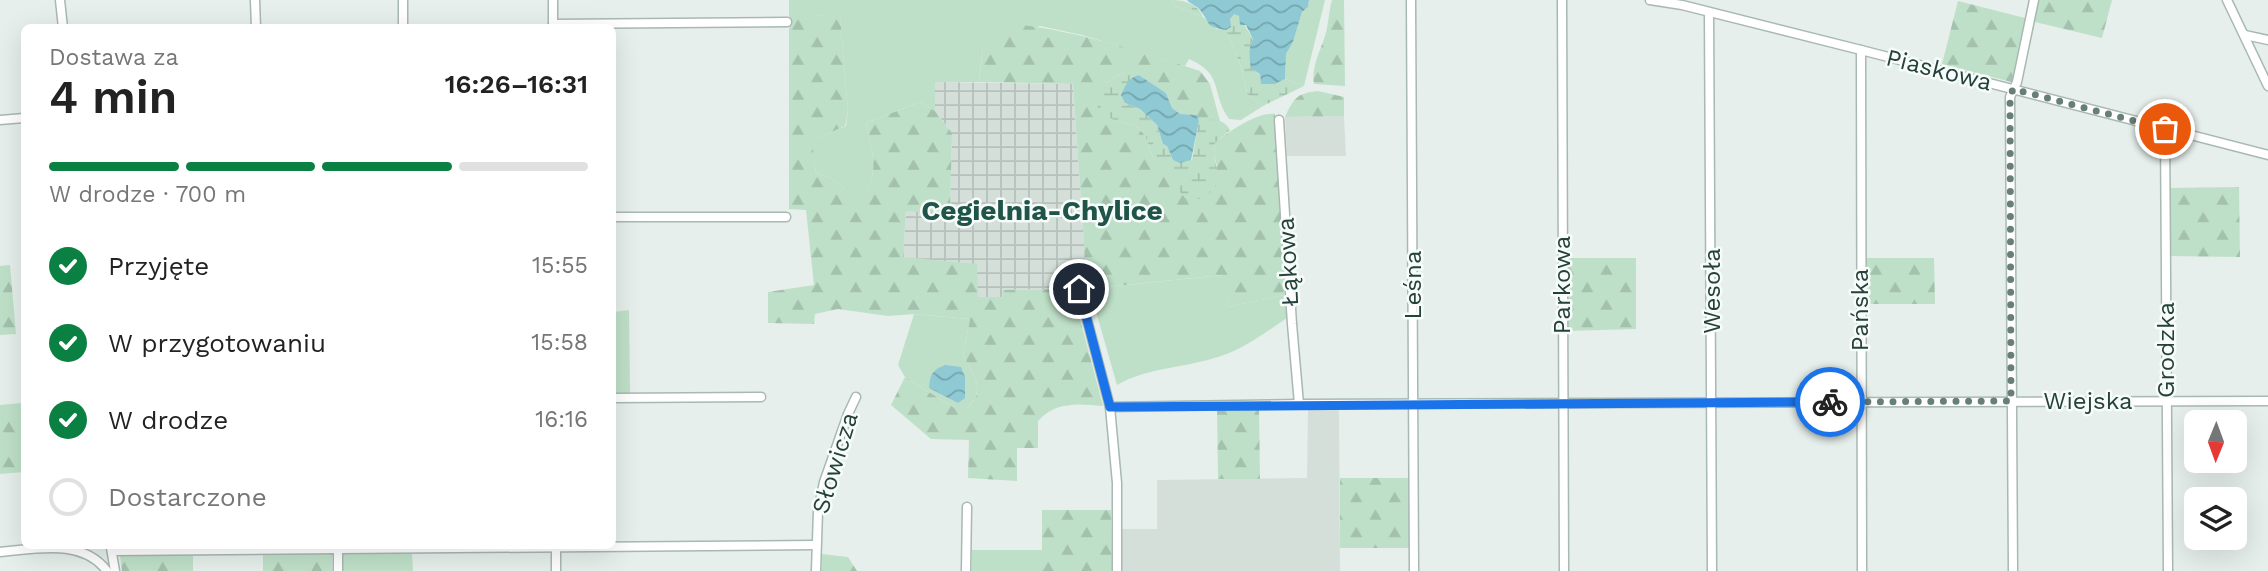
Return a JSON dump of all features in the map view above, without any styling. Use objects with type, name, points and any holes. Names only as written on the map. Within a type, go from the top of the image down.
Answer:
[{"type":"street","points":[[60,0],[63,24]]},
{"type":"street","points":[[256,0],[256,24]]},
{"type":"street","points":[[402,0],[403,24]]},
{"type":"street","points":[[553,24],[554,0]]},
{"type":"street","name":"Leśna","points":[[1411,0],[1414,571]]},
{"type":"street","name":"Parkowa","points":[[1562,0],[1564,571]]},
{"type":"street","name":"Piaskowa","points":[[1650,0],[1678,2],[2268,155]]},
{"type":"street","points":[[2013,571],[2010,97],[2017,82],[2034,0]]},
{"type":"street","points":[[2227,0],[2268,86]]},
{"type":"street","name":"Wesoła","points":[[1709,12],[1712,571]]},
{"type":"street","points":[[616,25],[787,22]]},
{"type":"street","points":[[2245,35],[2268,40]]},
{"type":"street","name":"Pańska","points":[[1861,50],[1862,571]]},
{"type":"street","points":[[0,120],[21,118]]},
{"type":"street","name":"Łąkowa","points":[[1279,120],[1299,404]]},
{"type":"street","name":"Grodzka","points":[[2165,129],[2168,571]]},
{"type":"street","points":[[616,217],[786,217]]},
{"type":"street","points":[[1079,289],[1110,407],[1117,482],[1117,571]]},
{"type":"street","points":[[616,398],[761,397]]},
{"type":"street","name":"Słowicza","points":[[816,571],[818,511],[824,482],[856,397]]},
{"type":"street","name":"Wiejska","points":[[1110,407],[1860,401],[2268,401]]},
{"type":"street","points":[[967,507],[967,571]]},
{"type":"street","points":[[616,546],[816,545]]},
{"type":"street","points":[[0,552],[34,549]]},
{"type":"street","points":[[77,549],[108,561],[111,551]]},
{"type":"street","points":[[111,551],[224,549]]},
{"type":"street","points":[[338,549],[338,571]]},
{"type":"street","points":[[556,549],[556,571]]},
{"type":"street","points":[[111,551],[115,571]]},
{"type":"street","points":[[96,555],[107,571]]},
{"type":"shaded area","points":[[935,82],[1073,84],[1087,289],[1003,290],[1003,297],[978,297],[903,257],[906,210],[950,214],[952,133],[935,111]]},
{"type":"shaded area","points":[[1344,116],[1346,156],[1287,156],[1285,117]]},
{"type":"shaded area","points":[[1308,410],[1339,410],[1340,571],[1121,571],[1121,529],[1157,529],[1157,480],[1307,478]]},
{"type":"green space","points":[[789,0],[811,0],[811,15],[840,16],[848,111],[845,126],[812,141],[816,173],[831,178],[845,189],[867,189],[871,182],[873,166],[866,123],[920,102],[935,111],[952,133],[950,214],[906,211],[903,257],[977,264],[978,297],[1003,297],[1002,290],[1072,289],[1103,406],[1068,405],[1052,410],[1038,421],[1038,448],[1017,448],[1017,481],[968,478],[969,440],[931,439],[891,405],[905,377],[956,409],[966,409],[976,396],[977,389],[974,376],[963,355],[970,319],[914,314],[888,316],[838,309],[815,314],[814,324],[768,323],[768,292],[814,285],[806,210],[789,209]]},
{"type":"green space","points":[[811,0],[1172,0],[1175,6],[1203,17],[1216,29],[1226,30],[1242,69],[1247,94],[1263,106],[1241,120],[1229,119],[1208,71],[1189,59],[1185,66],[1082,35],[1040,26],[983,46],[979,82],[935,82],[935,111],[920,102],[866,123],[873,157],[871,182],[867,189],[845,189],[831,178],[816,173],[811,141],[846,126],[848,111],[840,17],[811,15]]},
{"type":"green space","points":[[1172,0],[1190,4],[1198,9],[1203,17],[1175,6]]},
{"type":"green space","points":[[1309,0],[1325,0],[1304,86],[1285,79],[1286,54]]},
{"type":"green space","points":[[1332,0],[1344,0],[1345,86],[1314,84],[1314,69]]},
{"type":"green space","points":[[2030,0],[2112,0],[2102,38],[2035,22],[2019,84],[1942,64],[1958,1],[2025,18]]},
{"type":"green space","points":[[1234,13],[1239,16],[1253,39],[1250,60],[1252,68],[1260,74],[1260,79],[1275,84],[1285,79],[1304,86],[1263,106],[1247,94],[1242,69],[1226,30],[1230,27],[1230,19]]},
{"type":"green space","points":[[1003,23],[1079,35],[1200,71],[1210,84],[1220,121],[1199,121],[1197,115],[1180,114],[1172,108],[1166,93],[1136,71],[1125,71],[1106,83],[1114,120],[1136,126],[1145,135],[1153,158],[1167,173],[1217,166],[1215,143],[1252,119],[1275,114],[1284,295],[1228,307],[1222,275],[1087,289],[1073,84],[979,82],[983,46]]},
{"type":"green space","points":[[1125,71],[1137,71],[1139,75],[1133,77],[1125,103],[1140,109],[1157,125],[1163,144],[1167,146],[1173,160],[1192,160],[1199,121],[1220,121],[1230,130],[1215,143],[1214,155],[1219,181],[1213,190],[1201,199],[1185,198],[1153,158],[1145,135],[1136,126],[1114,120],[1098,111],[1097,95],[1106,83]]},
{"type":"green space","points":[[1318,91],[1344,97],[1344,116],[1285,117],[1297,98],[1305,93]]},
{"type":"green space","points":[[2239,187],[2240,257],[2170,256],[2169,188]]},
{"type":"green space","points":[[1567,258],[1636,258],[1636,329],[1567,331]]},
{"type":"green space","points":[[1865,258],[1934,258],[1935,304],[1866,304]]},
{"type":"green space","points":[[10,265],[16,334],[0,335],[0,266]]},
{"type":"green space","points":[[1223,275],[1228,307],[1284,295],[1287,318],[1230,353],[1155,371],[1117,385],[1093,301],[1087,289]]},
{"type":"green space","points":[[629,310],[630,393],[616,393],[616,312]]},
{"type":"green space","points":[[914,314],[970,319],[963,355],[974,376],[977,389],[976,396],[966,409],[956,409],[905,377],[898,365]]},
{"type":"green space","points":[[21,403],[21,472],[0,474],[0,405]]},
{"type":"green space","points":[[1259,409],[1260,479],[1218,479],[1217,410]]},
{"type":"green space","points":[[1340,478],[1409,478],[1409,548],[1340,548]]},
{"type":"green space","points":[[1042,510],[1111,510],[1112,571],[1042,571]]},
{"type":"green space","points":[[972,550],[1042,550],[1042,571],[972,571]]},
{"type":"green space","points":[[332,554],[332,571],[263,571],[263,555]]},
{"type":"green space","points":[[343,554],[412,554],[413,571],[343,571]]},
{"type":"green space","points":[[822,554],[848,557],[857,571],[822,571]]},
{"type":"green space","points":[[193,555],[193,571],[122,571],[120,556]]},
{"type":"water","points":[[1187,0],[1309,0],[1286,54],[1285,79],[1275,84],[1261,84],[1260,74],[1251,68],[1249,53],[1253,39],[1246,25],[1240,25],[1239,16],[1234,14],[1230,19],[1231,27],[1226,30],[1215,28],[1199,9]]},
{"type":"water","points":[[1139,75],[1166,93],[1172,108],[1180,114],[1197,115],[1199,121],[1191,160],[1180,163],[1173,160],[1167,146],[1163,144],[1157,125],[1140,109],[1125,103],[1121,95],[1124,88],[1130,80]]},
{"type":"water","points":[[945,365],[961,367],[965,377],[965,398],[958,403],[929,388],[932,374]]},
{"type":"way so far","points":[[1830,402],[2011,401],[2010,97],[2013,89],[2165,129]]},
{"type":"district","name":"Cegielnia-Chylice","points":[[1042,210]]},
{"type":"route","points":[[1079,289],[1110,407],[1830,402]]}]
